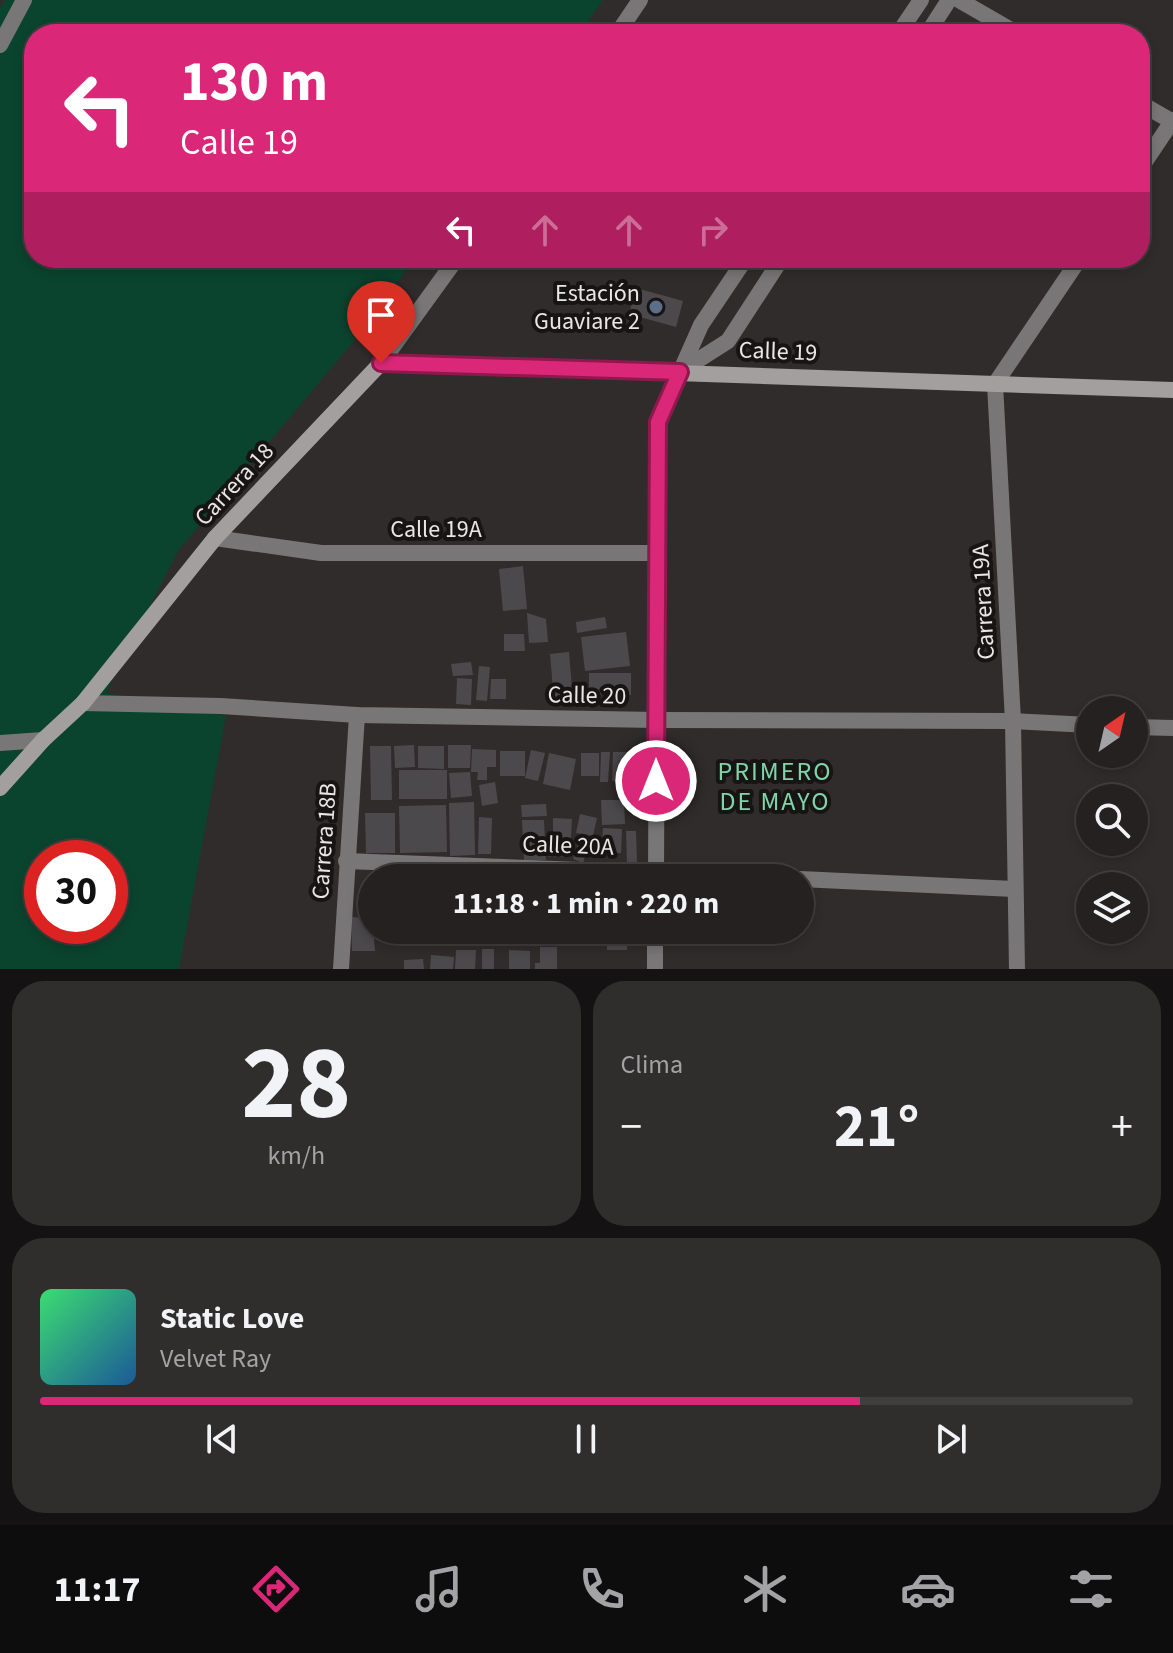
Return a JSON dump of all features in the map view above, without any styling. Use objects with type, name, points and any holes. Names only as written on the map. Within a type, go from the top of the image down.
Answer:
[{"type":"main road","name":"Calle 19","points":[[381,363],[1173,390]]},
{"type":"main road","name":"Carrera 18","points":[[0,788],[43,740],[83,703],[215,538],[381,363]]},
{"type":"street","points":[[0,45],[24,0]]},
{"type":"street","points":[[624,24],[640,0]]},
{"type":"street","points":[[905,24],[921,0]]},
{"type":"street","points":[[933,24],[949,0]]},
{"type":"street","points":[[959,0],[1001,24]]},
{"type":"street","points":[[1150,108],[1173,121],[1150,154]]},
{"type":"street","name":"Carrera 18","points":[[381,363],[450,268]]},
{"type":"street","points":[[656,864],[658,422],[701,325],[739,268]]},
{"type":"street","points":[[680,372],[728,341],[775,268]]},
{"type":"street","points":[[995,384],[1073,268]]},
{"type":"street","name":"Carrera 19A","points":[[995,384],[1013,721],[1017,969]]},
{"type":"street","name":"Calle 19A","points":[[215,538],[321,553],[658,553]]},
{"type":"street","name":"Calle 20","points":[[83,703],[221,706],[357,715],[1013,721],[1076,724]]},
{"type":"street","name":"Carrera 18B","points":[[341,969],[357,715]]},
{"type":"street","points":[[1148,727],[1173,728]]},
{"type":"street","points":[[0,743],[43,740]]},
{"type":"street","name":"Calle 20A","points":[[346,861],[412,864]]},
{"type":"street","points":[[814,880],[1014,889]]},
{"type":"street","points":[[655,944],[655,969]]},
{"type":"green space","points":[[5,0],[603,0],[586,24],[24,24],[24,268],[408,268],[359,335],[178,551],[106,693],[226,716],[179,969],[0,969],[0,8]]},
{"type":"building","name":"Estación Guaviare 2","points":[[636,288],[683,301],[676,327],[629,314]]},
{"type":"building","points":[[523,566],[527,609],[503,611],[499,569]]},
{"type":"building","points":[[527,613],[546,619],[548,642],[529,643]]},
{"type":"building","points":[[605,617],[607,628],[577,633],[576,622]]},
{"type":"building","points":[[626,632],[630,666],[585,671],[581,637]]},
{"type":"building","points":[[504,634],[524,634],[525,651],[504,651]]},
{"type":"building","points":[[569,652],[573,700],[554,701],[550,654]]},
{"type":"building","points":[[471,662],[473,675],[453,676],[451,664]]},
{"type":"building","points":[[479,666],[490,667],[487,701],[476,700]]},
{"type":"building","points":[[589,673],[631,673],[631,695],[589,694]]},
{"type":"building","points":[[457,678],[472,679],[471,705],[456,704]]},
{"type":"building","points":[[491,679],[506,679],[506,699],[490,699]]},
{"type":"building","points":[[414,745],[415,767],[395,768],[394,746]]},
{"type":"building","points":[[448,745],[471,745],[470,768],[448,768]]},
{"type":"building","points":[[370,746],[391,746],[392,800],[371,800]]},
{"type":"building","points":[[418,746],[444,746],[444,769],[418,768]]},
{"type":"building","points":[[472,749],[496,750],[496,767],[487,767],[487,780],[477,780],[478,772],[471,772]]},
{"type":"building","points":[[531,750],[545,753],[538,781],[525,778]]},
{"type":"building","points":[[500,751],[525,751],[525,776],[500,776]]},
{"type":"building","points":[[601,752],[610,752],[608,782],[600,782]]},
{"type":"building","points":[[613,752],[630,752],[629,782],[612,781]]},
{"type":"building","points":[[549,753],[576,759],[570,790],[543,784]]},
{"type":"building","points":[[581,753],[599,753],[599,776],[581,776]]},
{"type":"building","points":[[399,770],[447,770],[447,799],[399,799]]},
{"type":"building","points":[[470,772],[472,796],[451,798],[449,773]]},
{"type":"building","points":[[495,782],[498,803],[482,806],[479,785]]},
{"type":"building","points":[[601,800],[624,800],[625,824],[602,825]]},
{"type":"building","points":[[474,802],[475,855],[450,856],[449,803]]},
{"type":"building","points":[[546,804],[547,816],[522,817],[521,805]]},
{"type":"building","points":[[446,805],[447,852],[400,853],[399,806]]},
{"type":"building","points":[[365,813],[395,813],[395,853],[366,853]]},
{"type":"building","points":[[580,814],[597,818],[593,836],[576,833]]},
{"type":"building","points":[[479,817],[492,818],[491,854],[478,854]]},
{"type":"building","points":[[553,818],[572,819],[571,838],[553,837]]},
{"type":"building","points":[[522,820],[544,820],[546,860],[524,861]]},
{"type":"building","points":[[603,828],[622,829],[621,853],[602,853]]},
{"type":"building","points":[[626,831],[636,831],[637,862],[627,862]]},
{"type":"building","points":[[572,841],[573,856],[549,857],[549,842]]},
{"type":"building","points":[[579,841],[589,844],[583,863],[573,859]]},
{"type":"building","points":[[351,917],[358,917],[358,944],[374,944],[375,951],[352,951]]},
{"type":"building","points":[[607,944],[627,944],[627,950],[607,950]]},
{"type":"building","points":[[540,947],[557,947],[557,969],[535,969],[535,963],[540,963]]},
{"type":"building","points":[[482,949],[494,949],[494,969],[482,969]]},
{"type":"building","points":[[456,950],[476,950],[475,969],[455,969]]},
{"type":"building","points":[[509,950],[530,951],[530,969],[509,969]]},
{"type":"building","points":[[431,955],[454,957],[453,969],[430,969]]},
{"type":"building","points":[[423,959],[424,969],[404,969],[404,960]]},
{"type":"place","name":"Estación Guaviare 2","points":[[656,307]]},
{"type":"district","name":"PRIMERO DE MAYO","points":[[775,786]]},
{"type":"route","points":[[381,363],[680,372],[658,422],[656,781]]}]
